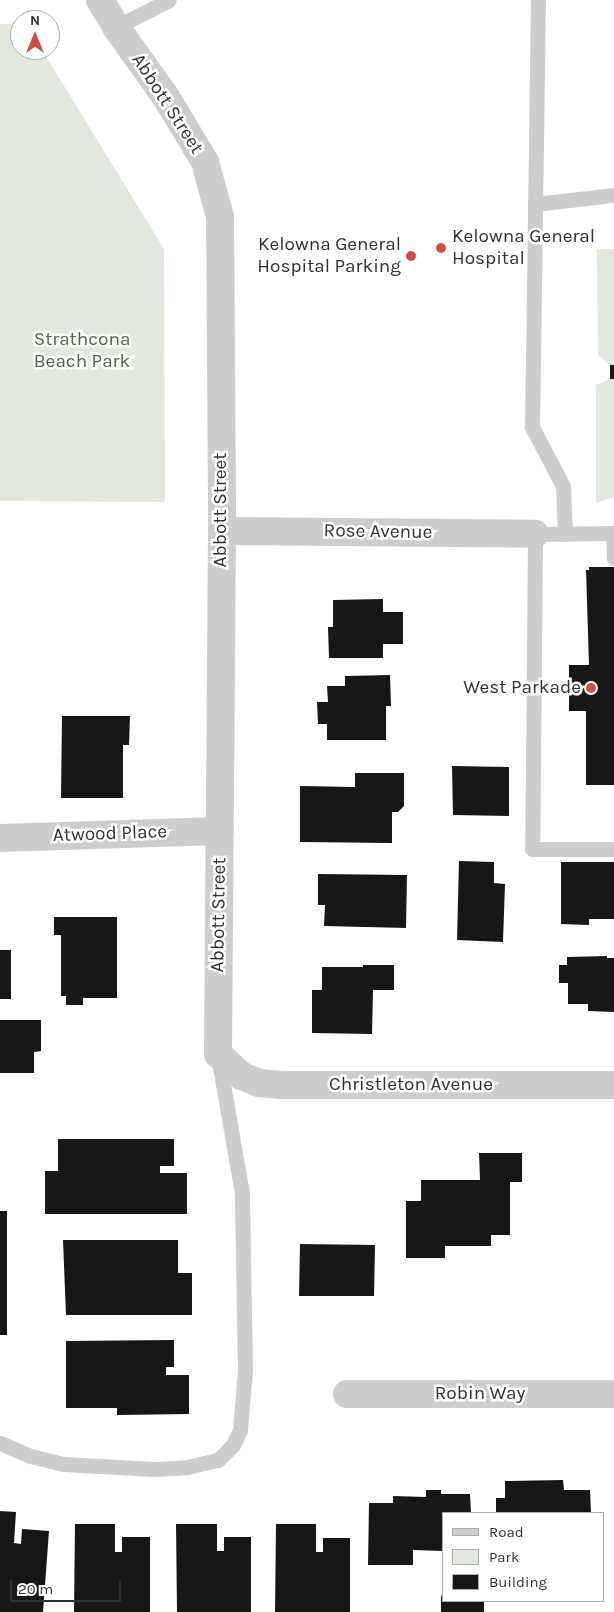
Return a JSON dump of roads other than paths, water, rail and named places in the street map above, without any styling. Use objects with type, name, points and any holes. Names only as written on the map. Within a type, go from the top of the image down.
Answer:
[{"type":"street","name":"Abbott Street","points":[[100,0],[116,27],[166,97],[205,162],[220,218],[222,530],[218,1054]]},
{"type":"street","name":"Rose Avenue","points":[[222,530],[535,534]]},
{"type":"street","name":"Atwood Place","points":[[0,838],[220,830]]},
{"type":"street","name":"Christleton Avenue","points":[[218,1054],[242,1076],[259,1083],[614,1085]]},
{"type":"street","name":"Robin Way","points":[[347,1394],[614,1394]]},
{"type":"lane","points":[[116,27],[169,0]]},
{"type":"lane","points":[[538,0],[532,427],[563,486],[566,534]]},
{"type":"lane","points":[[535,204],[614,195]]},
{"type":"lane","points":[[614,558],[613,533],[535,534],[532,848],[614,849]]},
{"type":"lane","points":[[0,1443],[31,1456],[63,1464],[154,1469],[187,1466],[218,1460],[234,1445],[240,1430],[245,1370],[242,1193],[218,1054]]},
{"type":"place","name":"Kelowna General Hospital","points":[[441,248]]},
{"type":"place","name":"Kelowna General Hospital Parking","points":[[411,256]]},
{"type":"place","name":"West Parkade","points":[[591,688]]},
{"type":"park label","name":"Strathcona Beach Park","points":[[82,351]]}]
